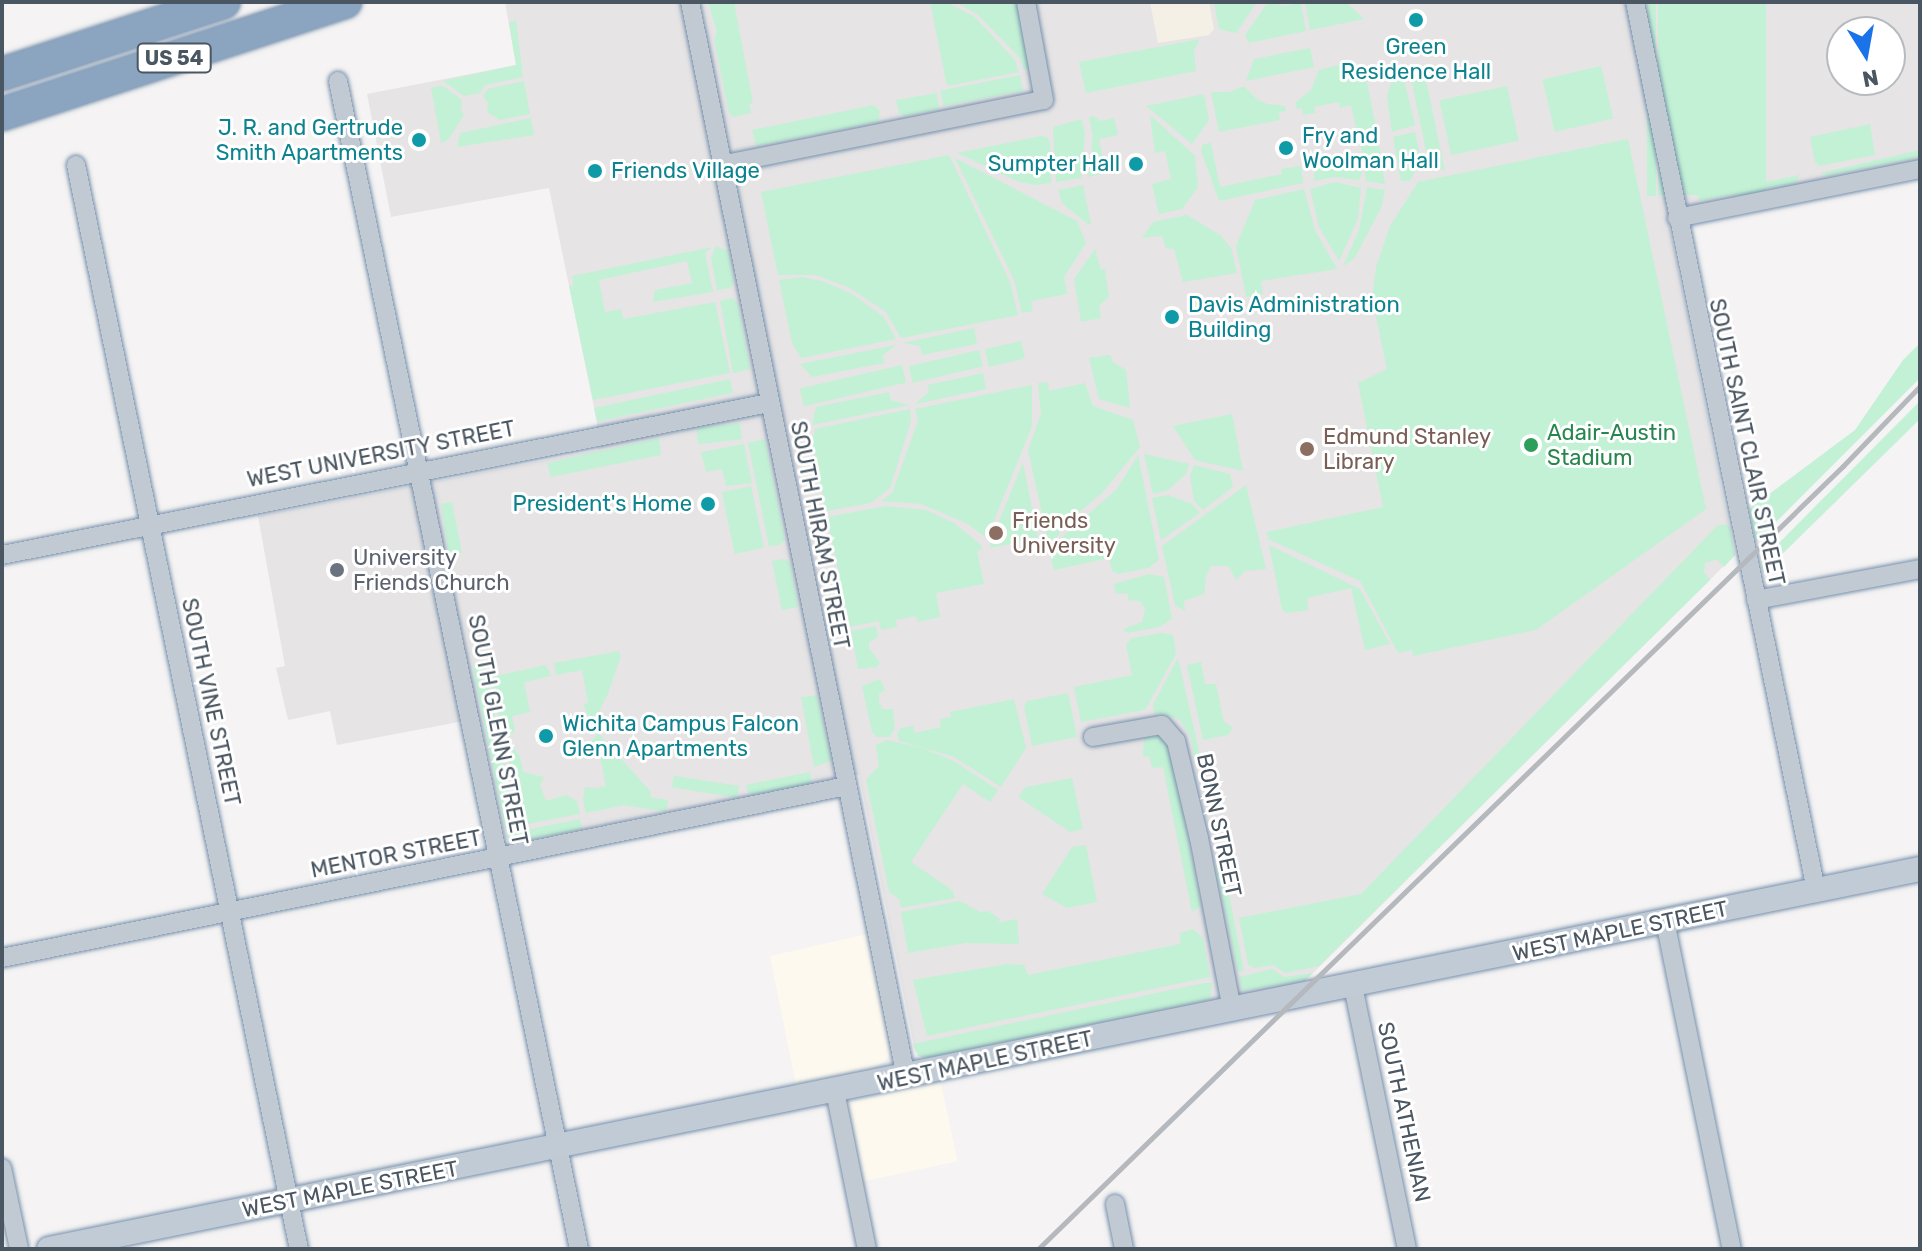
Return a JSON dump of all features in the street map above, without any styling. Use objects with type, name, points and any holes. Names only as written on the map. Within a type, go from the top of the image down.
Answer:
[{"type":"highway","name":"US 54","points":[[2,74],[224,2]]},
{"type":"highway","name":"US 54","points":[[2,114],[345,2]]},
{"type":"street","name":"SOUTH HIRAM STREET","points":[[690,2],[906,1077]]},
{"type":"street","points":[[721,165],[1044,100],[1026,2]]},
{"type":"street","name":"SOUTH SAINT CLAIR STREET","points":[[1635,2],[1816,890]]},
{"type":"street","name":"SOUTH GLENN STREET","points":[[338,81],[579,1249]]},
{"type":"street","name":"SOUTH VINE STREET","points":[[76,165],[299,1249]]},
{"type":"street","points":[[1677,218],[1920,169]]},
{"type":"street","name":"WEST UNIVERSITY STREET","points":[[2,555],[769,403]]},
{"type":"street","points":[[1756,600],[1920,569]]},
{"type":"street","name":"BONN STREET","points":[[1093,737],[1162,725],[1176,741],[1199,838],[1232,1010]]},
{"type":"street","name":"MENTOR STREET","points":[[2,958],[847,786]]},
{"type":"street","name":"WEST MAPLE STREET","points":[[49,1249],[1920,869]]},
{"type":"street","points":[[1665,921],[1732,1249]]},
{"type":"street","name":"SOUTH ATHENIAN","points":[[1353,986],[1407,1249]]},
{"type":"street","points":[[835,1091],[867,1249]]},
{"type":"street","points":[[2,1168],[19,1249]]},
{"type":"street","points":[[1115,1204],[1124,1249]]},
{"type":"shaded area","name":"Friends University","points":[[505,2],[1920,2],[1920,165],[1668,219],[1735,555],[1302,984],[926,1058],[915,1051],[859,775],[511,844],[505,838],[480,718],[337,745],[330,711],[288,720],[276,668],[285,666],[258,516],[598,450],[597,422],[549,188],[391,217],[367,94],[516,65]]},
{"type":"shaded area","points":[[867,934],[890,1050],[887,1059],[871,1070],[796,1085],[770,956]]},
{"type":"shaded area","points":[[941,1083],[958,1161],[864,1181],[847,1103]]},
{"type":"green space","points":[[708,2],[734,2],[753,103],[749,104],[751,113],[733,117],[729,113],[714,39],[717,32]]},
{"type":"green space","points":[[930,2],[946,2],[975,17],[1015,60],[1019,72],[947,86]]},
{"type":"green space","points":[[955,2],[1017,2],[1030,68],[1024,70],[1020,58],[977,14]]},
{"type":"green space","points":[[1214,2],[1257,2],[1236,33],[1219,29]]},
{"type":"green space","points":[[1268,2],[1284,6],[1301,3],[1306,31],[1249,43],[1245,35]]},
{"type":"green space","points":[[1305,2],[1346,2],[1364,19],[1310,30]]},
{"type":"green space","points":[[1647,2],[1656,2],[1656,196],[1647,196]]},
{"type":"green space","points":[[1658,2],[1766,2],[1766,195],[1658,195]]},
{"type":"green space","points":[[516,20],[523,77],[485,85],[480,93],[464,96],[443,81],[516,65],[509,23]]},
{"type":"green space","points":[[1200,39],[1194,51],[1196,71],[1086,93],[1079,62]]},
{"type":"green space","points":[[1310,48],[1314,67],[1246,81],[1254,59]]},
{"type":"green space","points":[[1338,65],[1367,82],[1376,128],[1373,134],[1358,137],[1351,105],[1340,108],[1339,102],[1314,107],[1315,113],[1303,115],[1302,108],[1297,109],[1295,103],[1311,90],[1319,70]]},
{"type":"green space","points":[[1601,66],[1613,119],[1555,132],[1543,79]]},
{"type":"green space","points":[[1423,71],[1445,172],[1427,155],[1410,74]]},
{"type":"green space","points":[[1020,75],[1023,91],[944,106],[940,90]]},
{"type":"green space","points":[[1403,75],[1415,125],[1392,132],[1387,96],[1392,80]]},
{"type":"green space","points":[[524,81],[530,114],[500,120],[487,112],[488,103],[483,96],[488,89]]},
{"type":"green space","points":[[442,85],[462,100],[461,111],[464,115],[448,140],[441,143],[431,88]]},
{"type":"green space","points":[[1244,86],[1257,99],[1267,104],[1285,106],[1286,111],[1279,112],[1280,120],[1219,132],[1211,92],[1230,92]]},
{"type":"green space","points":[[1507,86],[1519,141],[1451,155],[1440,100]]},
{"type":"green space","points":[[937,93],[939,109],[904,116],[899,113],[896,100]]},
{"type":"green space","points":[[1204,94],[1209,120],[1192,144],[1146,106]]},
{"type":"green space","points":[[874,105],[880,111],[878,122],[756,146],[752,130]]},
{"type":"green space","points":[[1150,115],[1195,156],[1198,187],[1182,209],[1159,214],[1152,184],[1171,179],[1165,151],[1155,153]]},
{"type":"green space","points":[[1089,117],[1101,121],[1114,118],[1118,135],[1099,139],[1106,173],[1088,177],[1093,137]]},
{"type":"green space","points":[[531,118],[534,135],[457,147],[460,133]]},
{"type":"green space","points":[[1082,119],[1085,134],[1081,178],[1056,182],[1053,127]]},
{"type":"green space","points":[[1870,124],[1875,155],[1819,166],[1815,162],[1810,137]]},
{"type":"green space","points":[[1415,132],[1421,160],[1410,181],[1401,181],[1393,137]]},
{"type":"green space","points":[[1047,137],[1050,143],[1051,183],[1034,185],[1017,181],[957,153]]},
{"type":"green space","name":"Adair-Austin Stadium","points":[[1628,139],[1706,509],[1536,630],[1413,656],[1412,650],[1398,653],[1360,581],[1268,539],[1267,532],[1383,507],[1358,383],[1387,369],[1372,298],[1376,267],[1390,226],[1418,182]]},
{"type":"green space","points":[[1375,142],[1379,146],[1385,184],[1366,181],[1361,145]]},
{"type":"green space","points":[[1211,143],[1220,187],[1282,174],[1281,169],[1301,166],[1303,183],[1219,201],[1201,151],[1203,144]]},
{"type":"green space","points":[[1920,150],[1920,157],[1827,176],[1821,173]]},
{"type":"green space","points":[[949,155],[1010,282],[1018,315],[901,338],[886,312],[850,288],[816,275],[778,275],[761,192]]},
{"type":"green space","points":[[1358,155],[1362,173],[1359,180],[1334,177],[1314,181],[1315,167],[1350,160],[1350,157]]},
{"type":"green space","points":[[955,158],[1077,221],[1086,243],[1064,277],[1067,294],[1031,301],[1033,311],[1022,313],[1014,280]]},
{"type":"green space","points":[[1800,175],[1795,183],[1699,201],[1698,195]]},
{"type":"green space","points":[[1335,182],[1361,188],[1358,219],[1339,261],[1319,227],[1310,189]]},
{"type":"green space","points":[[1083,185],[1089,225],[1062,203],[1058,190]]},
{"type":"green space","points":[[1367,187],[1385,190],[1381,208],[1354,259],[1343,266],[1359,230]]},
{"type":"green space","points":[[1304,189],[1315,230],[1337,269],[1261,281],[1263,294],[1246,297],[1236,246],[1255,200]]},
{"type":"green space","points":[[1187,215],[1220,235],[1231,248],[1237,273],[1183,282],[1174,249],[1166,248],[1162,236],[1142,238],[1153,222]]},
{"type":"green space","points":[[716,246],[728,251],[734,283],[730,288],[717,290],[711,258]]},
{"type":"green space","points":[[712,247],[705,253],[713,292],[653,302],[655,290],[692,283],[687,261],[599,280],[605,312],[621,309],[623,319],[715,302],[730,373],[593,400],[569,286],[574,285],[572,276]]},
{"type":"green space","points":[[1095,249],[1101,270],[1105,269],[1109,297],[1099,306],[1101,318],[1081,322],[1074,279]]},
{"type":"green space","points":[[802,277],[825,282],[852,294],[884,317],[896,339],[801,358],[792,343],[779,280]]},
{"type":"green space","points":[[732,298],[738,303],[750,369],[733,373],[720,301]]},
{"type":"green space","points":[[974,328],[977,344],[922,355],[920,346],[903,343]]},
{"type":"green space","points":[[1021,341],[1025,359],[989,367],[985,349]]},
{"type":"green space","points":[[1920,343],[1920,378],[1756,542],[1749,509],[1855,430],[1903,360]]},
{"type":"green space","points":[[896,345],[883,355],[884,363],[812,377],[800,364]]},
{"type":"green space","points":[[979,350],[983,367],[913,383],[909,366]]},
{"type":"green space","points":[[1110,355],[1113,362],[1126,370],[1130,408],[1099,399],[1089,358]]},
{"type":"green space","points":[[902,365],[906,383],[804,406],[800,389]]},
{"type":"green space","points":[[983,373],[986,389],[915,404],[929,392],[928,385]]},
{"type":"green space","points":[[730,379],[733,393],[597,422],[594,408]]},
{"type":"green space","points":[[1048,382],[1049,391],[1085,383],[1093,406],[1133,420],[1140,447],[1102,493],[1065,524],[1056,538],[1048,541],[1028,450],[1041,414],[1038,383]]},
{"type":"green space","points":[[1032,385],[1032,426],[987,538],[966,523],[921,504],[881,501],[892,493],[918,421],[915,409]]},
{"type":"green space","points":[[889,392],[891,400],[909,405],[812,425],[816,407]]},
{"type":"green space","points":[[1920,401],[1920,419],[1763,573],[1761,561]]},
{"type":"green space","points":[[910,409],[911,421],[890,488],[871,503],[826,511],[812,442],[815,429]]},
{"type":"green space","points":[[1232,414],[1243,471],[1195,460],[1173,426]]},
{"type":"green space","points":[[740,423],[742,439],[698,444],[696,428]]},
{"type":"green space","points":[[659,438],[661,455],[551,477],[547,463]]},
{"type":"green space","points":[[765,439],[785,540],[780,545],[769,546],[748,443]]},
{"type":"green space","points":[[744,444],[752,483],[726,486],[722,469],[706,472],[701,452]]},
{"type":"green space","points":[[1144,454],[1189,464],[1186,474],[1168,490],[1153,494]]},
{"type":"green space","points":[[1138,455],[1159,560],[1148,568],[1118,574],[1112,571],[1109,558],[1054,570],[1050,554],[1062,537],[1117,489]]},
{"type":"green space","points":[[1023,463],[1038,538],[991,548],[990,543]]},
{"type":"green space","points":[[1194,465],[1230,474],[1233,487],[1203,510],[1194,501],[1190,476]]},
{"type":"green space","points":[[1246,485],[1266,569],[1245,571],[1236,580],[1228,566],[1211,566],[1206,576],[1204,594],[1184,601],[1185,611],[1175,605],[1162,546]]},
{"type":"green space","points":[[751,486],[764,548],[735,554],[722,492]]},
{"type":"green space","points":[[1168,495],[1192,504],[1200,513],[1161,540],[1152,498]]},
{"type":"green space","points":[[452,502],[462,553],[449,556],[441,504]]},
{"type":"green space","points":[[886,506],[926,510],[954,523],[980,544],[982,549],[977,551],[984,584],[936,593],[940,617],[918,622],[916,616],[896,620],[897,627],[881,630],[879,621],[850,627],[827,517]]},
{"type":"green space","points":[[1725,524],[1730,527],[1735,555],[1724,567],[1717,559],[1705,563],[1704,572],[1710,580],[1319,966],[1285,973],[1274,965],[1254,968],[1248,964],[1239,918],[1361,894],[1717,526]]},
{"type":"green space","points":[[1269,545],[1360,589],[1390,644],[1365,650],[1351,588],[1307,598],[1308,610],[1286,613],[1282,609]]},
{"type":"green space","points":[[785,559],[790,563],[798,607],[782,610],[772,561]]},
{"type":"green space","points":[[1149,574],[1164,577],[1172,619],[1159,627],[1127,633],[1123,629],[1142,622],[1145,609],[1140,601],[1129,600],[1127,593],[1116,594],[1114,584]]},
{"type":"green space","points":[[876,626],[878,637],[869,642],[869,648],[880,663],[877,667],[858,669],[851,631]]},
{"type":"green space","points":[[1161,633],[1173,635],[1176,654],[1145,710],[1081,722],[1074,687],[1132,675],[1126,644],[1132,638]]},
{"type":"green space","points":[[619,651],[621,656],[607,696],[595,719],[590,720],[583,704],[588,703],[582,670],[556,675],[554,663]]},
{"type":"green space","points":[[1178,658],[1200,755],[1205,761],[1201,762],[1194,758],[1191,737],[1179,719],[1154,713],[1153,704]]},
{"type":"green space","points":[[484,660],[517,826],[505,829],[473,670],[475,662]]},
{"type":"green space","points":[[1201,662],[1205,684],[1216,684],[1224,722],[1233,728],[1228,735],[1203,740],[1187,665]]},
{"type":"green space","points":[[546,665],[551,676],[524,682],[530,712],[512,716],[515,731],[509,736],[510,743],[504,744],[491,677]]},
{"type":"green space","points":[[880,679],[885,690],[879,694],[879,702],[883,709],[893,709],[895,729],[889,737],[877,737],[872,732],[862,686]]},
{"type":"green space","points":[[1068,693],[1077,737],[1032,746],[1024,706],[1027,701]]},
{"type":"green space","points":[[817,695],[831,761],[814,767],[801,697]]},
{"type":"green space","points":[[1014,699],[1026,748],[1001,787],[954,757],[899,741],[897,734],[901,728],[913,726],[915,733],[941,727],[940,719],[951,717],[950,712]]},
{"type":"green space","points":[[598,733],[651,792],[649,800],[586,813],[583,799],[591,794],[591,789],[606,786],[599,752],[592,741]]},
{"type":"green space","points":[[1159,735],[1169,742],[1201,906],[1192,912],[1163,767],[1152,768],[1149,756],[1143,757],[1144,738]]},
{"type":"green space","points":[[887,740],[922,748],[954,761],[998,790],[990,802],[963,784],[911,862],[952,890],[955,898],[901,908],[899,899],[889,892],[866,779],[879,766],[876,745]]},
{"type":"green space","points":[[512,747],[520,756],[523,772],[544,777],[540,785],[546,801],[566,795],[577,801],[580,814],[522,825],[506,749]]},
{"type":"green space","points":[[810,772],[812,783],[751,795],[746,785]]},
{"type":"green space","points":[[674,776],[739,786],[737,798],[672,788]]},
{"type":"green space","points":[[1072,778],[1083,829],[1070,832],[1018,797],[1026,787]]},
{"type":"green space","points":[[585,787],[668,800],[666,812],[583,799]]},
{"type":"green space","points":[[580,819],[582,829],[517,842],[507,838],[506,834]]},
{"type":"green space","points":[[1086,845],[1097,902],[1067,908],[1042,894],[1072,847]]},
{"type":"green space","points":[[1222,859],[1244,971],[1238,972],[1216,867]]},
{"type":"green space","points":[[960,901],[980,912],[988,911],[1001,920],[996,923],[1017,919],[1019,944],[966,943],[908,953],[901,912]]},
{"type":"green space","points":[[1193,929],[1203,938],[1210,977],[927,1036],[913,980],[1007,964],[1024,965],[1028,975],[1180,944],[1180,933]]},
{"type":"green space","points":[[1272,969],[1284,977],[1313,973],[1305,980],[1242,991],[1239,977]]},
{"type":"green space","points":[[1212,983],[1210,999],[1183,1005],[926,1058],[918,1056],[913,1044]]},
{"type":"sand","points":[[1150,2],[1209,2],[1214,29],[1209,35],[1158,43]]},
{"type":"railway","points":[[1038,1249],[1843,466],[1920,386]]},
{"type":"place","name":"Green Residence Hall","points":[[1416,20]]},
{"type":"place","name":"J. R. and Gertrude Smith Apartments","points":[[419,140]]},
{"type":"place","name":"Fry and Woolman Hall","points":[[1286,148]]},
{"type":"place","name":"Sumpter Hall","points":[[1136,164]]},
{"type":"place","name":"Friends Village","points":[[595,171]]},
{"type":"place","name":"Davis Administration Building","points":[[1172,317]]},
{"type":"place","name":"Adair-Austin Stadium","points":[[1531,445]]},
{"type":"place","name":"Edmund Stanley Library","points":[[1307,449]]},
{"type":"place","name":"President's Home","points":[[708,504]]},
{"type":"place","name":"Friends University","points":[[996,533]]},
{"type":"place","name":"University Friends Church","points":[[337,570]]},
{"type":"place","name":"Wichita Campus Falcon Glenn Apartments","points":[[546,736]]}]
